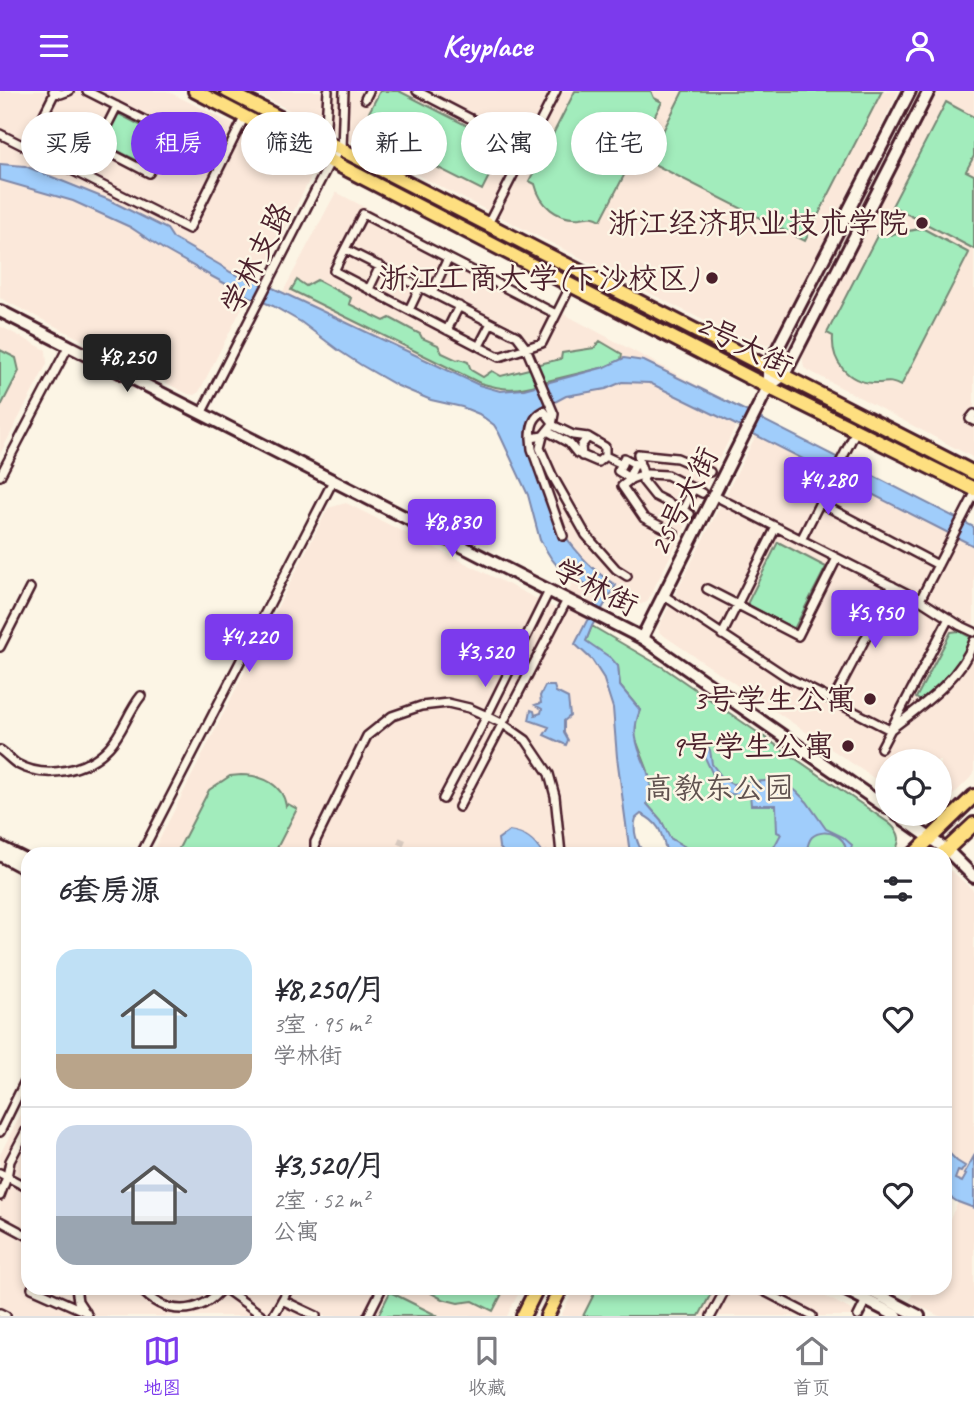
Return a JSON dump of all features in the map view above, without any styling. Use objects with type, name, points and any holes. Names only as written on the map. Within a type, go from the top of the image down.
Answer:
[{"type":"main road","name":"2号大街","points":[[195,91],[241,114]]},
{"type":"main road","name":"2号大街","points":[[227,91],[268,112]]},
{"type":"main road","name":"25号大街","points":[[642,638],[708,494],[744,435],[768,387],[768,367],[910,91]]},
{"type":"main road","name":"25号大街","points":[[768,387],[784,375],[929,91]]},
{"type":"main road","name":"2号大街","points":[[337,147],[974,473]]},
{"type":"main road","name":"2号大街","points":[[337,163],[768,387],[974,489]]},
{"type":"main road","name":"学林街","points":[[0,311],[642,638],[875,800]]},
{"type":"main road","points":[[921,847],[974,796]]},
{"type":"main road","points":[[950,847],[974,824]]},
{"type":"main road","points":[[914,826],[940,847]]},
{"type":"main road","points":[[0,846],[21,857]]},
{"type":"main road","points":[[0,855],[21,866]]},
{"type":"main road","points":[[952,858],[974,877]]},
{"type":"main road","points":[[523,1316],[534,1295]]},
{"type":"main road","points":[[547,1316],[558,1295]]},
{"type":"main road","points":[[856,1295],[897,1316]]},
{"type":"main road","points":[[878,1295],[919,1316]]},
{"type":"street","points":[[44,112],[53,92],[61,94],[69,91]]},
{"type":"street","points":[[87,91],[131,113]]},
{"type":"street","points":[[327,112],[328,91]]},
{"type":"street","points":[[342,149],[344,91]]},
{"type":"street","points":[[365,99],[369,91]]},
{"type":"street","points":[[417,91],[461,114]]},
{"type":"street","points":[[545,112],[556,91]]},
{"type":"street","points":[[114,112],[117,106]]},
{"type":"street","points":[[227,152],[241,124]]},
{"type":"street","points":[[0,134],[21,145]]},
{"type":"street","name":"学林支路","points":[[337,154],[342,149]]},
{"type":"street","points":[[82,175],[189,229],[216,175]]},
{"type":"street","name":"学林支路","points":[[201,414],[323,175]]},
{"type":"street","points":[[488,224],[513,175]]},
{"type":"street","points":[[556,314],[363,214],[334,271],[499,357],[542,343],[571,285]]},
{"type":"street","points":[[345,249],[517,336],[526,348],[539,380],[550,425],[540,448],[552,475],[586,535],[616,569],[627,576]]},
{"type":"street","points":[[432,293],[448,258]]},
{"type":"street","points":[[369,289],[380,266]]},
{"type":"street","points":[[409,310],[420,287]]},
{"type":"street","points":[[447,330],[459,306]]},
{"type":"street","points":[[479,346],[491,323]]},
{"type":"street","points":[[0,476],[68,347]]},
{"type":"street","points":[[550,425],[573,435],[588,437],[605,447],[605,456],[598,462],[582,456],[550,425],[544,411],[534,420],[531,429],[532,449],[563,536]]},
{"type":"street","points":[[974,414],[970,419],[974,421]]},
{"type":"street","points":[[531,438],[534,439],[550,425]]},
{"type":"street","points":[[801,540],[856,431]]},
{"type":"street","points":[[582,456],[582,446],[588,437]]},
{"type":"street","points":[[674,533],[644,518],[622,486],[637,465],[638,454],[677,458],[710,472]]},
{"type":"street","points":[[605,456],[622,464]]},
{"type":"street","points":[[694,488],[687,512],[655,496],[643,481],[644,477],[641,466],[624,458],[618,471],[635,479],[644,477],[647,474],[667,475],[776,527],[893,586],[974,632]]},
{"type":"street","points":[[145,847],[332,481]]},
{"type":"street","points":[[920,600],[974,495]]},
{"type":"street","points":[[820,503],[938,565]]},
{"type":"street","points":[[722,635],[776,527]]},
{"type":"street","points":[[707,589],[798,636],[837,558]]},
{"type":"street","points":[[833,700],[893,586]]},
{"type":"street","points":[[0,647],[30,588]]},
{"type":"street","points":[[443,799],[549,591]]},
{"type":"street","points":[[663,596],[787,677],[890,730]]},
{"type":"street","points":[[459,807],[567,600]]},
{"type":"street","points":[[881,748],[948,618]]},
{"type":"street","points":[[890,730],[930,699],[963,665],[974,641]]},
{"type":"street","points":[[0,750],[18,764],[40,772],[61,772],[88,763],[108,748],[120,733],[141,696]]},
{"type":"street","points":[[315,847],[315,842],[367,737],[392,716],[421,706],[448,703],[470,708],[487,716],[526,740],[549,774],[555,796],[560,847]]},
{"type":"street","points":[[0,1132],[21,1089]]},
{"type":"street","points":[[0,1196],[4,1175],[21,1140]]},
{"type":"street","points":[[4,1175],[21,1184]]},
{"type":"street","points":[[0,1221],[21,1232]]},
{"type":"street","points":[[47,1295],[87,1314]]},
{"type":"street","points":[[77,1295],[87,1314]]},
{"type":"street","points":[[146,1295],[156,1306],[167,1312],[183,1315],[208,1306],[217,1295]]},
{"type":"street","points":[[233,1295],[263,1316]]},
{"type":"street","points":[[273,1316],[285,1295]]},
{"type":"street","points":[[368,1316],[378,1295]]},
{"type":"street","points":[[712,1316],[722,1295]]},
{"type":"street","points":[[772,1295],[812,1316]]},
{"type":"street","points":[[282,1300],[316,1316]]},
{"type":"street","points":[[858,1316],[866,1300]]},
{"type":"street","points":[[0,1313],[6,1316]]},
{"type":"shaded area","points":[[0,91],[167,91],[209,112],[131,112],[131,175],[227,175],[227,121],[241,128],[241,175],[312,175],[258,281],[230,272],[186,246],[167,229],[137,213],[48,175],[117,175],[117,112],[21,112],[21,166],[0,164]]},
{"type":"shaded area","name":"浙江工商大学(下沙校区)","points":[[252,91],[899,91],[773,342],[760,349],[417,175],[447,175],[447,112],[351,112],[351,141],[337,134],[337,112],[293,112]]},
{"type":"shaded area","name":"浙江经济职业技术学院","points":[[937,91],[974,91],[974,458],[804,368],[802,355]]},
{"type":"shaded area","points":[[0,180],[73,201],[130,227],[248,296],[199,392],[188,394],[0,298]]},
{"type":"shaded area","points":[[336,192],[744,410],[647,602],[638,605],[625,602],[574,575],[517,431],[277,303]]},
{"type":"shaded area","points":[[0,326],[46,350],[47,364],[0,454]]},
{"type":"shaded area","points":[[756,435],[974,546],[974,774],[952,796],[952,749],[875,749],[875,779],[660,633],[658,628]]},
{"type":"shaded area","points":[[346,503],[561,611],[574,578],[601,593],[575,643],[592,660],[603,677],[613,708],[629,847],[156,847],[328,508]]},
{"type":"shaded area","points":[[952,871],[974,891],[974,1156],[962,1182],[955,1179],[964,1166],[952,1156]]},
{"type":"shaded area","points":[[21,1113],[21,1295],[518,1295],[507,1316],[0,1316],[0,1155]]},
{"type":"shaded area","points":[[958,1202],[974,1208],[974,1316],[939,1316],[909,1301],[912,1295],[952,1295],[952,1214]]},
{"type":"shaded area","points":[[572,1295],[822,1295],[863,1316],[561,1316]]},
{"type":"green space","points":[[380,91],[399,91],[440,112],[369,112]]},
{"type":"green space","points":[[575,91],[651,91],[654,98],[662,102],[657,112],[571,112],[571,175],[624,175],[601,220],[557,214],[545,205],[535,184],[529,181],[532,175],[557,175],[557,126]]},
{"type":"green space","points":[[683,91],[882,91],[805,241],[667,171],[667,123]]},
{"type":"green space","points":[[946,102],[974,117],[974,156],[966,171],[974,175],[974,249],[892,206]]},
{"type":"green space","points":[[117,113],[131,120],[131,158],[117,150]]},
{"type":"green space","points":[[447,115],[461,123],[461,175],[490,175],[482,190],[447,172]]},
{"type":"green space","points":[[922,228],[969,253],[901,386],[890,382],[873,383],[856,379],[838,362],[833,336],[827,333],[880,230],[891,235]]},
{"type":"green space","points":[[297,280],[306,286],[317,280],[351,298],[349,304],[384,321],[390,318],[438,345],[442,353],[468,362],[471,370],[483,377],[492,371],[501,376],[533,368],[539,384],[510,389],[480,383],[291,290]]},
{"type":"green space","points":[[600,341],[622,354],[621,360],[605,367],[543,382],[535,365],[561,359],[562,353],[594,348]]},
{"type":"green space","points":[[0,350],[16,358],[19,371],[0,408]]},
{"type":"green space","points":[[778,542],[826,567],[794,629],[747,604]]},
{"type":"green space","name":"高教东公园","points":[[592,626],[664,668],[875,813],[875,826],[892,826],[896,830],[899,837],[897,847],[685,847],[670,838],[661,820],[647,804],[651,792],[648,771],[635,737],[640,710],[620,686],[618,666],[586,641]]},
{"type":"green space","points":[[959,631],[970,637],[967,646],[950,672],[921,701],[916,698],[951,632]]},
{"type":"green space","points":[[230,776],[256,777],[270,782],[281,792],[286,806],[288,804],[297,809],[278,847],[180,847],[209,790]]},
{"type":"green space","points":[[388,1295],[396,1295],[438,1316],[378,1316]]},
{"type":"green space","points":[[435,1295],[501,1295],[493,1311],[473,1301],[458,1303]]},
{"type":"green space","points":[[594,1295],[710,1295],[699,1316],[583,1316]]},
{"type":"water","points":[[0,164],[21,166],[21,175],[47,175],[109,200],[167,229],[173,238],[230,272],[258,281],[479,385],[500,391],[524,389],[605,367],[624,358],[644,361],[974,527],[974,546],[650,383],[622,382],[606,389],[566,396],[536,412],[528,425],[528,437],[563,533],[587,562],[616,585],[586,641],[618,666],[620,686],[640,710],[635,735],[649,776],[650,793],[647,804],[661,820],[670,838],[685,847],[665,847],[657,826],[641,814],[635,823],[640,847],[629,847],[613,708],[603,677],[592,660],[575,644],[601,593],[559,568],[551,558],[540,540],[528,495],[494,425],[479,414],[462,407],[431,400],[398,386],[361,365],[301,322],[273,306],[211,276],[130,227],[73,201],[0,180]]},
{"type":"water","points":[[545,686],[554,686],[556,692],[568,698],[570,716],[564,721],[564,733],[568,740],[566,745],[544,735],[549,727],[529,720],[531,710],[535,715],[541,713],[542,709],[535,705],[541,703],[540,696]]},
{"type":"water","points":[[705,742],[710,750],[712,764],[724,780],[732,784],[774,780],[786,784],[807,802],[826,829],[843,837],[852,847],[846,847],[835,835],[823,833],[812,837],[808,847],[774,847],[781,834],[777,832],[776,805],[751,805],[750,794],[733,794],[724,790],[715,779],[699,745]]},
{"type":"water","points":[[509,831],[520,833],[538,847],[499,847],[498,839]]},
{"type":"water","points":[[952,1156],[965,1166],[961,1172],[958,1171],[955,1179],[962,1182],[974,1156],[974,1208],[952,1198]]},
{"type":"tunnel","points":[[400,845],[403,838]]},
{"type":"place","name":"浙江经济职业技术学院","points":[[922,223]]},
{"type":"place","name":"浙江工商大学(下沙校区)","points":[[712,278]]},
{"type":"place","name":"3号学生公寓","points":[[870,699]]},
{"type":"place","name":"9号学生公寓","points":[[848,746]]}]
